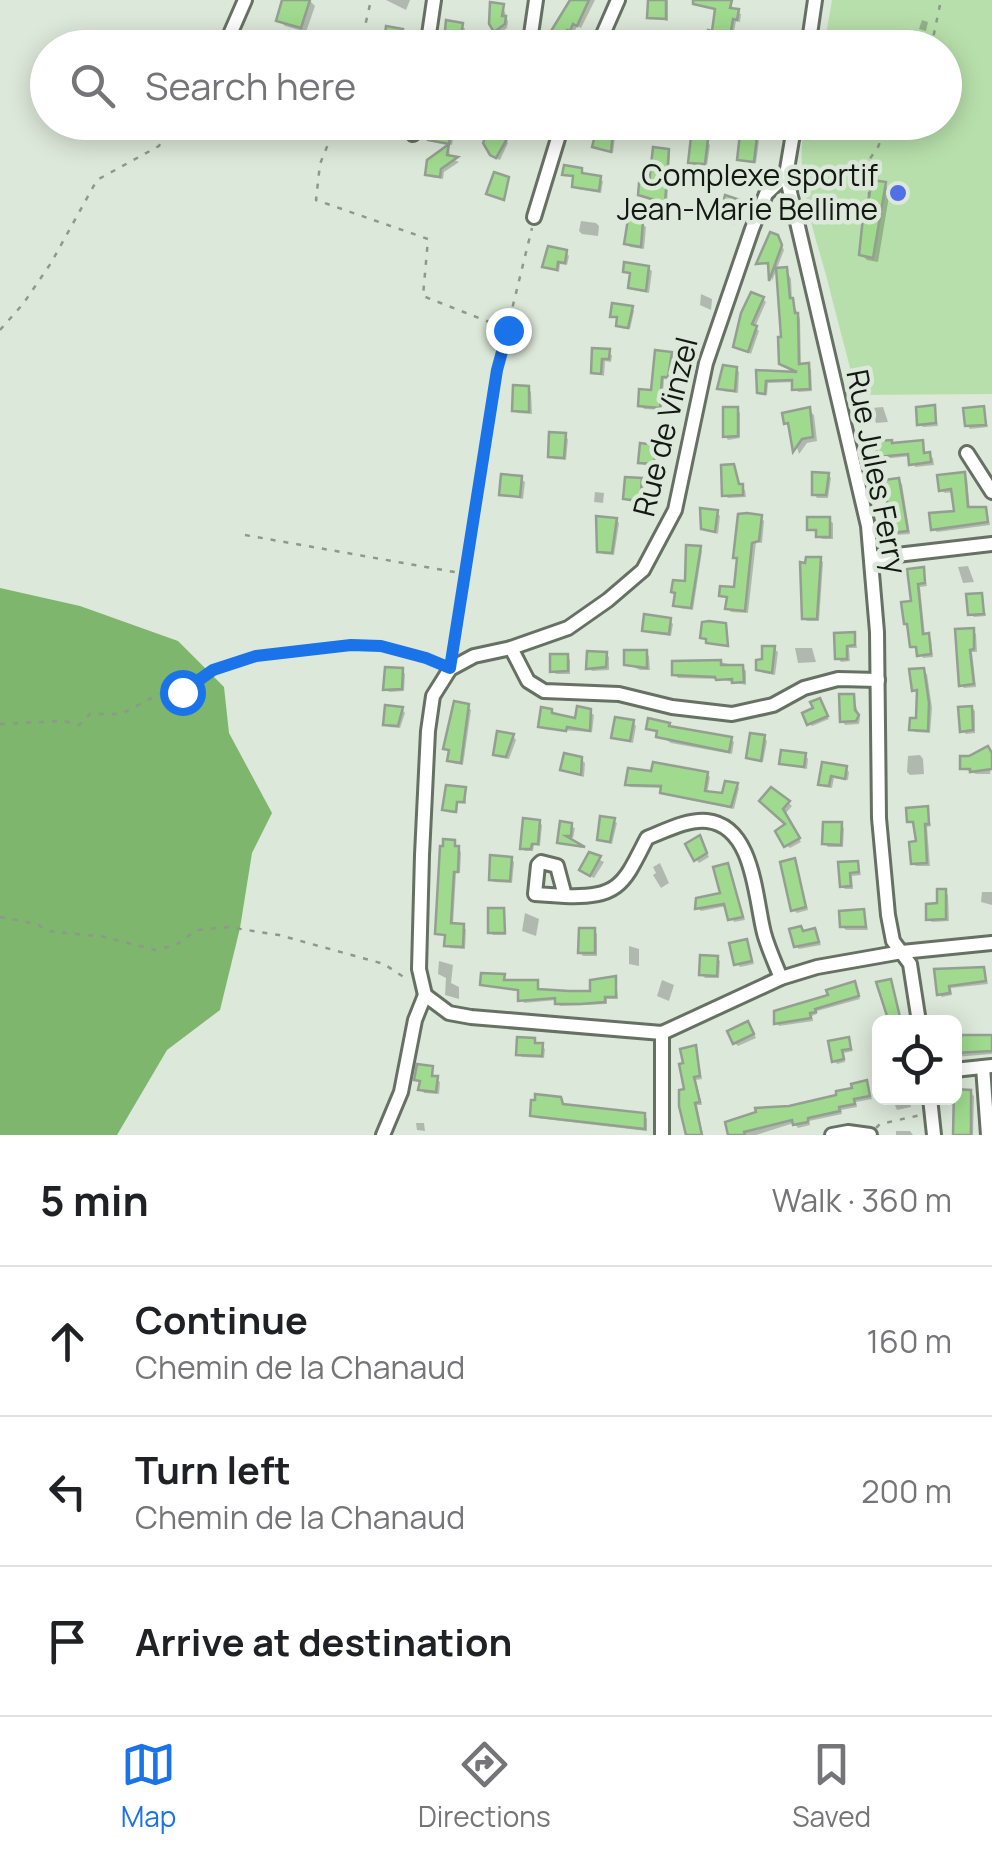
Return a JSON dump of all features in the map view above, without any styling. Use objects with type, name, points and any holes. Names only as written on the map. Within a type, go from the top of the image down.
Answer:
[{"type":"street","points":[[232,30],[245,0]]},
{"type":"street","points":[[429,30],[434,0]]},
{"type":"street","points":[[532,30],[536,0]]},
{"type":"street","points":[[604,30],[618,0]]},
{"type":"street","points":[[810,30],[814,0]]},
{"type":"street","points":[[534,217],[556,140]]},
{"type":"street","name":"Rue Jules Ferry","points":[[792,140],[786,175],[856,472],[871,558],[878,680],[878,818],[892,940],[910,964],[918,1015]]},
{"type":"street","name":"Rue de Vinzel","points":[[450,668],[474,656],[568,628],[643,570],[675,510],[706,363],[718,326],[766,194],[786,175]]},
{"type":"street","points":[[967,452],[992,492]]},
{"type":"street","points":[[871,558],[992,544]]},
{"type":"street","points":[[511,648],[528,681],[544,691],[619,694],[672,708],[732,714],[773,705],[804,688],[838,680],[878,680]]},
{"type":"street","points":[[383,1135],[401,1092],[415,1020],[425,995],[419,969],[428,732],[434,696],[450,668]]},
{"type":"street","points":[[565,896],[610,893],[626,880],[647,838],[686,823],[709,821],[730,830],[742,846],[780,978]]},
{"type":"street","points":[[425,995],[449,1013],[471,1017],[662,1033],[780,978],[817,966],[902,952],[992,944]]},
{"type":"street","points":[[662,1033],[662,1135]]},
{"type":"street","points":[[962,1069],[987,1067],[988,1135]]},
{"type":"street","points":[[931,1105],[934,1135]]},
{"type":"street","points":[[832,1135],[870,1135]]},
{"type":"path","points":[[364,30],[371,0]]},
{"type":"path","points":[[935,30],[941,0]]},
{"type":"path","points":[[0,330],[51,262],[97,180],[159,146],[162,140]]},
{"type":"path","points":[[329,140],[320,164],[316,200],[428,239],[423,296],[508,330]]},
{"type":"path","points":[[869,196],[868,160],[881,140]]},
{"type":"path","points":[[0,724],[64,721],[80,725],[90,714],[122,714],[161,693],[188,690],[213,670],[276,652],[363,644],[426,658],[450,668],[497,370],[534,217]]},
{"type":"path","points":[[245,535],[463,573]]},
{"type":"path","points":[[0,917],[37,924],[48,931],[105,937],[156,950],[176,945],[197,930],[214,926],[279,935],[384,964],[425,995]]},
{"type":"path","points":[[870,1135],[880,1124],[932,1113]]},
{"type":"green space","name":"Complexe sportif Jean-Marie Bellime","points":[[832,0],[992,0],[992,394],[857,395],[806,200],[802,140],[962,140],[962,30],[827,30]]},
{"type":"green space","points":[[0,588],[80,606],[178,641],[224,687],[229,733],[272,813],[252,853],[240,928],[220,1010],[167,1050],[117,1135],[0,1135]]},
{"type":"building","points":[[282,0],[310,0],[301,28],[276,21]]},
{"type":"building","points":[[570,0],[589,0],[577,26],[552,30]]},
{"type":"building","points":[[648,0],[666,0],[666,19],[647,18]]},
{"type":"building","points":[[693,0],[732,0],[730,8],[739,9],[737,20],[733,19],[731,30],[712,30],[715,9],[693,4]]},
{"type":"building","points":[[490,2],[504,4],[505,24],[493,30],[489,24]]},
{"type":"building","points":[[446,20],[463,23],[462,30],[445,30]]},
{"type":"building","points":[[484,140],[506,140],[496,158]]},
{"type":"building","points":[[594,140],[612,140],[611,152],[592,147]]},
{"type":"building","points":[[691,140],[708,140],[705,164],[688,163]]},
{"type":"building","points":[[739,140],[757,140],[754,162],[737,160]]},
{"type":"building","points":[[449,144],[447,155],[458,157],[441,169],[440,177],[425,175],[427,160]]},
{"type":"building","points":[[653,147],[669,149],[665,203],[638,195],[639,183],[649,184]]},
{"type":"building","points":[[564,165],[601,176],[599,191],[572,187],[573,176],[562,175]]},
{"type":"building","points":[[494,172],[509,177],[504,200],[486,194]]},
{"type":"building","points":[[872,180],[886,182],[873,258],[859,255],[864,208]]},
{"type":"building","points":[[725,195],[740,200],[734,223],[719,218]]},
{"type":"building","points":[[628,219],[643,221],[641,247],[624,244]]},
{"type":"building","points":[[770,232],[778,235],[782,245],[769,281],[768,263],[756,264]]},
{"type":"building","points":[[548,246],[567,250],[565,263],[558,262],[557,270],[542,267]]},
{"type":"building","points":[[624,262],[649,266],[646,291],[628,288],[630,273],[623,272]]},
{"type":"building","points":[[787,267],[790,298],[798,313],[799,364],[809,363],[810,389],[792,390],[792,380],[766,381],[765,394],[757,393],[756,370],[797,372],[779,364],[776,268]]},
{"type":"building","points":[[751,292],[764,297],[752,324],[757,326],[748,352],[733,347]]},
{"type":"building","points":[[612,303],[633,306],[628,328],[616,326],[617,317],[610,317]]},
{"type":"building","points":[[592,348],[610,349],[609,359],[602,359],[601,374],[591,373]]},
{"type":"building","points":[[655,350],[672,352],[668,377],[662,377],[660,408],[638,406],[639,389],[651,390]]},
{"type":"building","points":[[723,365],[737,367],[735,391],[717,389]]},
{"type":"building","points":[[513,385],[529,386],[529,412],[512,411]]},
{"type":"building","points":[[935,405],[936,423],[917,425],[916,407]]},
{"type":"building","points":[[984,406],[986,425],[965,426],[963,408]]},
{"type":"building","points":[[723,407],[738,407],[738,436],[723,437]]},
{"type":"building","points":[[810,407],[813,437],[802,439],[793,452],[788,423],[784,424],[782,413]]},
{"type":"building","points":[[549,432],[566,433],[564,458],[548,457]]},
{"type":"building","points":[[923,440],[924,453],[930,452],[931,462],[909,465],[908,454],[877,457],[876,441]]},
{"type":"building","points":[[640,443],[656,445],[654,464],[638,463]]},
{"type":"building","points":[[734,464],[739,484],[743,484],[743,495],[722,496],[721,465]]},
{"type":"building","points":[[812,472],[829,473],[826,495],[812,495]]},
{"type":"building","points":[[965,472],[968,507],[986,507],[988,522],[931,530],[929,513],[954,511],[951,489],[939,491],[937,475]]},
{"type":"building","points":[[501,474],[522,476],[520,497],[499,495]]},
{"type":"building","points":[[625,477],[642,478],[640,501],[623,499]]},
{"type":"building","points":[[899,478],[908,531],[891,533],[884,480]]},
{"type":"building","points":[[700,508],[718,510],[715,532],[701,529]]},
{"type":"building","points":[[738,514],[762,515],[759,541],[752,543],[745,611],[725,609],[727,597],[719,596],[720,586],[734,587]]},
{"type":"building","points":[[596,516],[617,518],[612,553],[597,552]]},
{"type":"building","points":[[807,517],[830,517],[830,537],[816,537],[816,530],[807,530]]},
{"type":"building","points":[[686,545],[701,546],[691,608],[673,606],[675,593],[671,592],[673,580],[685,581]]},
{"type":"building","points":[[806,557],[821,557],[817,619],[802,619],[800,562],[805,563]]},
{"type":"building","points":[[924,567],[925,583],[918,584],[923,634],[929,633],[931,654],[917,656],[916,647],[910,647],[901,602],[911,601],[907,569]]},
{"type":"building","points":[[982,593],[984,614],[968,615],[966,594]]},
{"type":"building","points":[[644,614],[671,618],[669,634],[642,631]]},
{"type":"building","points":[[702,622],[726,623],[728,646],[706,643],[706,639],[700,638]]},
{"type":"building","points":[[974,628],[974,649],[970,650],[974,684],[959,686],[955,629]]},
{"type":"building","points":[[855,632],[855,645],[847,646],[847,659],[835,659],[834,633]]},
{"type":"building","points":[[762,646],[775,646],[772,673],[756,670],[756,660],[762,659]]},
{"type":"building","points":[[624,650],[647,650],[647,668],[624,665]]},
{"type":"building","points":[[587,651],[607,652],[606,667],[586,669]]},
{"type":"building","points":[[550,654],[568,654],[568,671],[550,672]]},
{"type":"building","points":[[721,660],[721,665],[743,665],[744,682],[672,675],[672,661]]},
{"type":"building","points":[[385,667],[403,668],[402,689],[383,690]]},
{"type":"building","points":[[924,668],[928,731],[909,730],[910,718],[916,718],[917,690],[912,691],[909,669]]},
{"type":"building","points":[[839,694],[854,694],[859,715],[856,721],[840,722]]},
{"type":"building","points":[[820,698],[828,716],[807,725],[802,713],[813,708],[810,702]]},
{"type":"building","points":[[454,701],[469,704],[461,763],[447,761],[449,750],[443,749]]},
{"type":"building","points":[[385,705],[403,707],[398,726],[383,725]]},
{"type":"building","points":[[577,706],[591,709],[590,731],[538,727],[541,707],[575,718]]},
{"type":"building","points":[[972,706],[973,730],[960,732],[958,707]]},
{"type":"building","points":[[615,717],[634,720],[630,741],[611,738]]},
{"type":"building","points":[[648,718],[670,723],[669,726],[732,737],[729,752],[656,737],[657,731],[646,729]]},
{"type":"building","points":[[497,731],[514,734],[506,757],[493,755]]},
{"type":"building","points":[[750,733],[765,735],[761,761],[746,758]]},
{"type":"building","points":[[988,746],[992,769],[960,769],[960,756],[969,756]]},
{"type":"building","points":[[781,750],[806,753],[804,767],[779,764]]},
{"type":"building","points":[[564,753],[582,757],[581,775],[560,770]]},
{"type":"building","points":[[653,762],[708,772],[705,791],[722,793],[725,781],[738,783],[731,807],[660,793],[661,786],[625,785],[628,768],[651,771]]},
{"type":"building","points":[[822,762],[847,766],[845,779],[831,776],[829,786],[818,785]]},
{"type":"building","points":[[446,785],[466,787],[464,802],[457,802],[456,812],[442,810]]},
{"type":"building","points":[[771,787],[790,801],[783,809],[800,838],[784,847],[775,831],[785,824],[759,801]]},
{"type":"building","points":[[928,806],[927,863],[911,864],[909,842],[916,841],[913,822],[907,822],[906,808]]},
{"type":"building","points":[[600,816],[615,818],[610,842],[597,840]]},
{"type":"building","points":[[523,818],[540,820],[538,844],[532,844],[531,849],[520,849]]},
{"type":"building","points":[[560,821],[572,823],[571,836],[566,836],[585,847],[557,843]]},
{"type":"building","points":[[823,822],[842,822],[841,845],[822,844]]},
{"type":"building","points":[[700,835],[707,853],[694,861],[685,844]]},
{"type":"building","points":[[443,839],[455,840],[455,846],[459,846],[451,923],[464,924],[463,947],[444,946],[445,935],[435,934]]},
{"type":"building","points":[[589,852],[601,856],[590,876],[579,870]]},
{"type":"building","points":[[490,855],[512,857],[510,881],[489,880]]},
{"type":"building","points":[[795,858],[806,907],[791,911],[780,862]]},
{"type":"building","points":[[858,861],[859,872],[850,873],[851,886],[840,887],[838,862]]},
{"type":"building","points":[[728,863],[743,917],[728,920],[724,904],[695,909],[696,898],[720,893],[713,867]]},
{"type":"building","points":[[937,889],[946,889],[946,919],[926,920],[926,904],[937,903]]},
{"type":"building","points":[[488,908],[504,908],[505,933],[488,933]]},
{"type":"building","points":[[864,909],[866,927],[840,927],[839,911]]},
{"type":"building","points":[[801,926],[803,931],[815,928],[819,942],[794,947],[789,929]]},
{"type":"building","points":[[579,928],[595,928],[595,953],[578,953]]},
{"type":"building","points":[[747,939],[752,961],[734,965],[729,943]]},
{"type":"building","points":[[700,955],[718,956],[717,976],[699,975]]},
{"type":"building","points":[[984,967],[986,981],[949,986],[950,993],[937,995],[934,969]]},
{"type":"building","points":[[481,973],[505,974],[504,980],[538,980],[538,989],[569,991],[590,991],[590,980],[616,976],[616,997],[581,1004],[555,1004],[555,998],[518,1001],[518,990],[480,985]]},
{"type":"building","points":[[891,979],[900,1015],[887,1015],[876,982]]},
{"type":"building","points":[[855,981],[859,996],[815,1009],[811,1018],[774,1024],[774,1011],[828,995],[826,990]]},
{"type":"building","points":[[748,1021],[754,1034],[733,1044],[727,1031]]},
{"type":"building","points":[[962,1035],[992,1035],[992,1051],[962,1053]]},
{"type":"building","points":[[517,1037],[535,1038],[535,1043],[543,1043],[542,1056],[516,1055]]},
{"type":"building","points":[[849,1037],[851,1049],[842,1050],[844,1059],[832,1062],[828,1041]]},
{"type":"building","points":[[696,1045],[700,1076],[694,1077],[700,1102],[695,1103],[702,1135],[686,1135],[679,1106],[679,1090],[684,1089],[680,1049]]},
{"type":"building","points":[[417,1064],[433,1066],[432,1076],[438,1076],[436,1092],[418,1090],[420,1081],[414,1080]]},
{"type":"building","points":[[867,1080],[870,1096],[854,1099],[855,1104],[839,1107],[840,1111],[808,1118],[808,1122],[793,1125],[792,1120],[744,1132],[745,1135],[728,1135],[725,1122],[756,1112],[755,1108],[789,1106],[836,1095],[836,1091]]},
{"type":"building","points":[[962,1089],[971,1090],[971,1135],[953,1135],[954,1105],[962,1105]]},
{"type":"building","points":[[535,1094],[561,1097],[563,1104],[645,1113],[645,1129],[530,1116]]},
{"type":"place","name":"Complexe sportif Jean-Marie Bellime","points":[[898,193]]},
{"type":"route","points":[[182,692],[213,670],[256,656],[351,645],[381,646],[450,668],[497,370],[508,330]]}]
